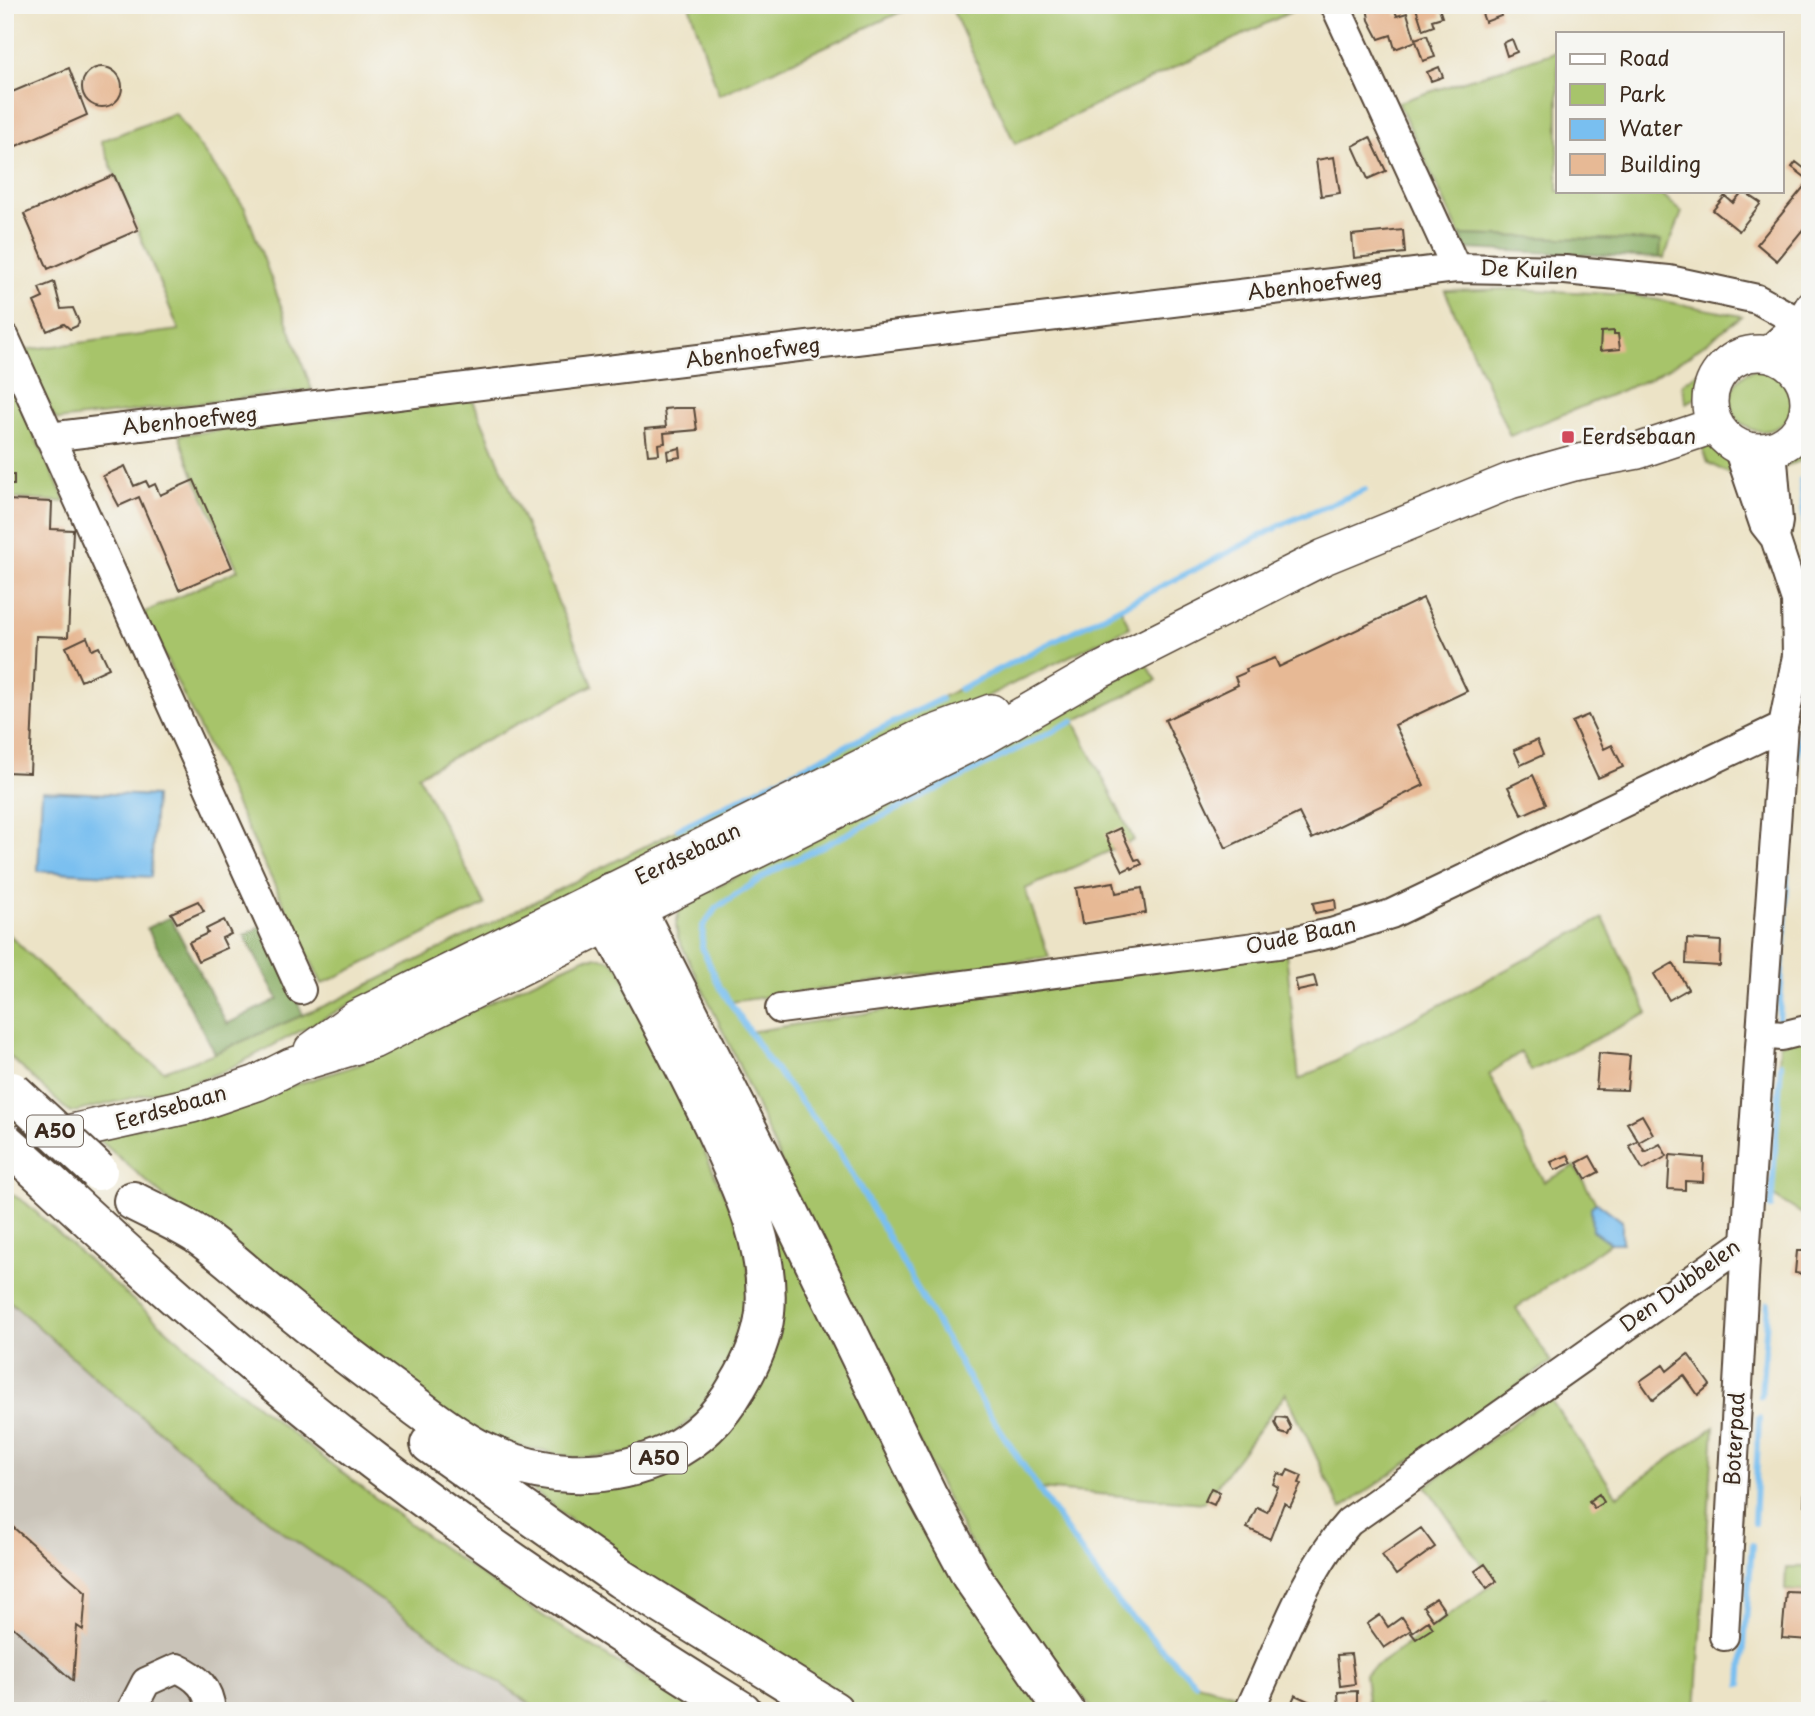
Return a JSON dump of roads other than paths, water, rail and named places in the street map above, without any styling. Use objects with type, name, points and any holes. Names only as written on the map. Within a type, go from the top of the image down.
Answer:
[{"type":"highway","name":"A50","points":[[132,1201],[197,1234],[349,1358],[478,1448],[553,1474],[585,1474],[614,1472],[651,1461],[678,1448],[706,1429],[728,1403],[746,1373],[761,1333],[765,1280],[759,1240],[749,1202],[697,1091],[619,908]]},
{"type":"highway","points":[[619,908],[790,1213],[928,1496],[971,1576],[1065,1711]]},
{"type":"highway","name":"A50","points":[[9,1088],[98,1171],[249,1304],[451,1461],[621,1579],[834,1711]]},
{"type":"highway","name":"A50","points":[[5,1144],[28,1178],[82,1212],[216,1333],[374,1461],[598,1618],[742,1711]]},
{"type":"main road","points":[[1749,353],[1766,353],[1783,358],[1806,398],[1792,437],[1772,449],[1754,451],[1721,424],[1713,384],[1721,370],[1734,359],[1749,353]]},
{"type":"main road","name":"Eerdsebaan","points":[[5,1144],[192,1105],[257,1083],[291,1066],[373,1041],[619,908],[918,739],[1099,671],[1324,557],[1510,481],[1574,463],[1638,451],[1721,424]]},
{"type":"street","name":"De Kuilen","points":[[1335,5],[1456,268],[1564,270],[1669,280],[1757,299],[1806,319]]},
{"type":"street","name":"Abenhoefweg","points":[[49,437],[1456,268]]},
{"type":"street","points":[[1766,353],[1806,319]]},
{"type":"street","points":[[1806,319],[1806,398]]},
{"type":"street","points":[[5,338],[301,990]]},
{"type":"street","name":"Den Dubbelen","points":[[1249,1711],[1319,1564],[1349,1522],[1746,1242],[1783,726],[1797,656],[1799,630],[1796,601],[1775,538],[1764,524],[1721,424]]},
{"type":"street","name":"Den Dubbelen","points":[[1772,449],[1778,521],[1775,538]]},
{"type":"street","name":"Oude Baan","points":[[780,1009],[1278,944],[1331,933],[1416,902],[1783,726]]},
{"type":"street","points":[[1761,1034],[1782,1036],[1810,1029]]},
{"type":"street","name":"Boterpad","points":[[1724,1636],[1746,1242]]},
{"type":"street","points":[[131,1711],[146,1682],[177,1668],[197,1677],[210,1698],[211,1711]]},
{"type":"water","points":[[42,791],[155,796],[151,877],[38,871]]},
{"type":"water","points":[[1597,1202],[1622,1221],[1622,1243],[1610,1243],[1592,1230],[1591,1207]]},
{"type":"waterway","points":[[1808,561],[1801,480],[1810,478]]},
{"type":"waterway","points":[[960,689],[1290,521],[1365,490]]},
{"type":"waterway","points":[[1805,692],[1809,679]]},
{"type":"waterway","points":[[678,829],[941,699]]},
{"type":"waterway","points":[[1784,946],[1790,814],[1804,699]]},
{"type":"waterway","points":[[1073,721],[771,872],[716,908],[703,926],[702,947],[719,986],[768,1060],[838,1149],[983,1404],[1061,1523],[1118,1603],[1195,1683]]},
{"type":"waterway","points":[[1779,1019],[1783,952]]},
{"type":"waterway","points":[[1771,1207],[1781,1064]]},
{"type":"waterway","points":[[1761,1396],[1768,1304]]},
{"type":"waterway","points":[[1754,1523],[1759,1418]]},
{"type":"waterway","points":[[1741,1684],[1752,1545]]},
{"type":"place","name":"Eerdsebaan","points":[[1568,437]]}]
